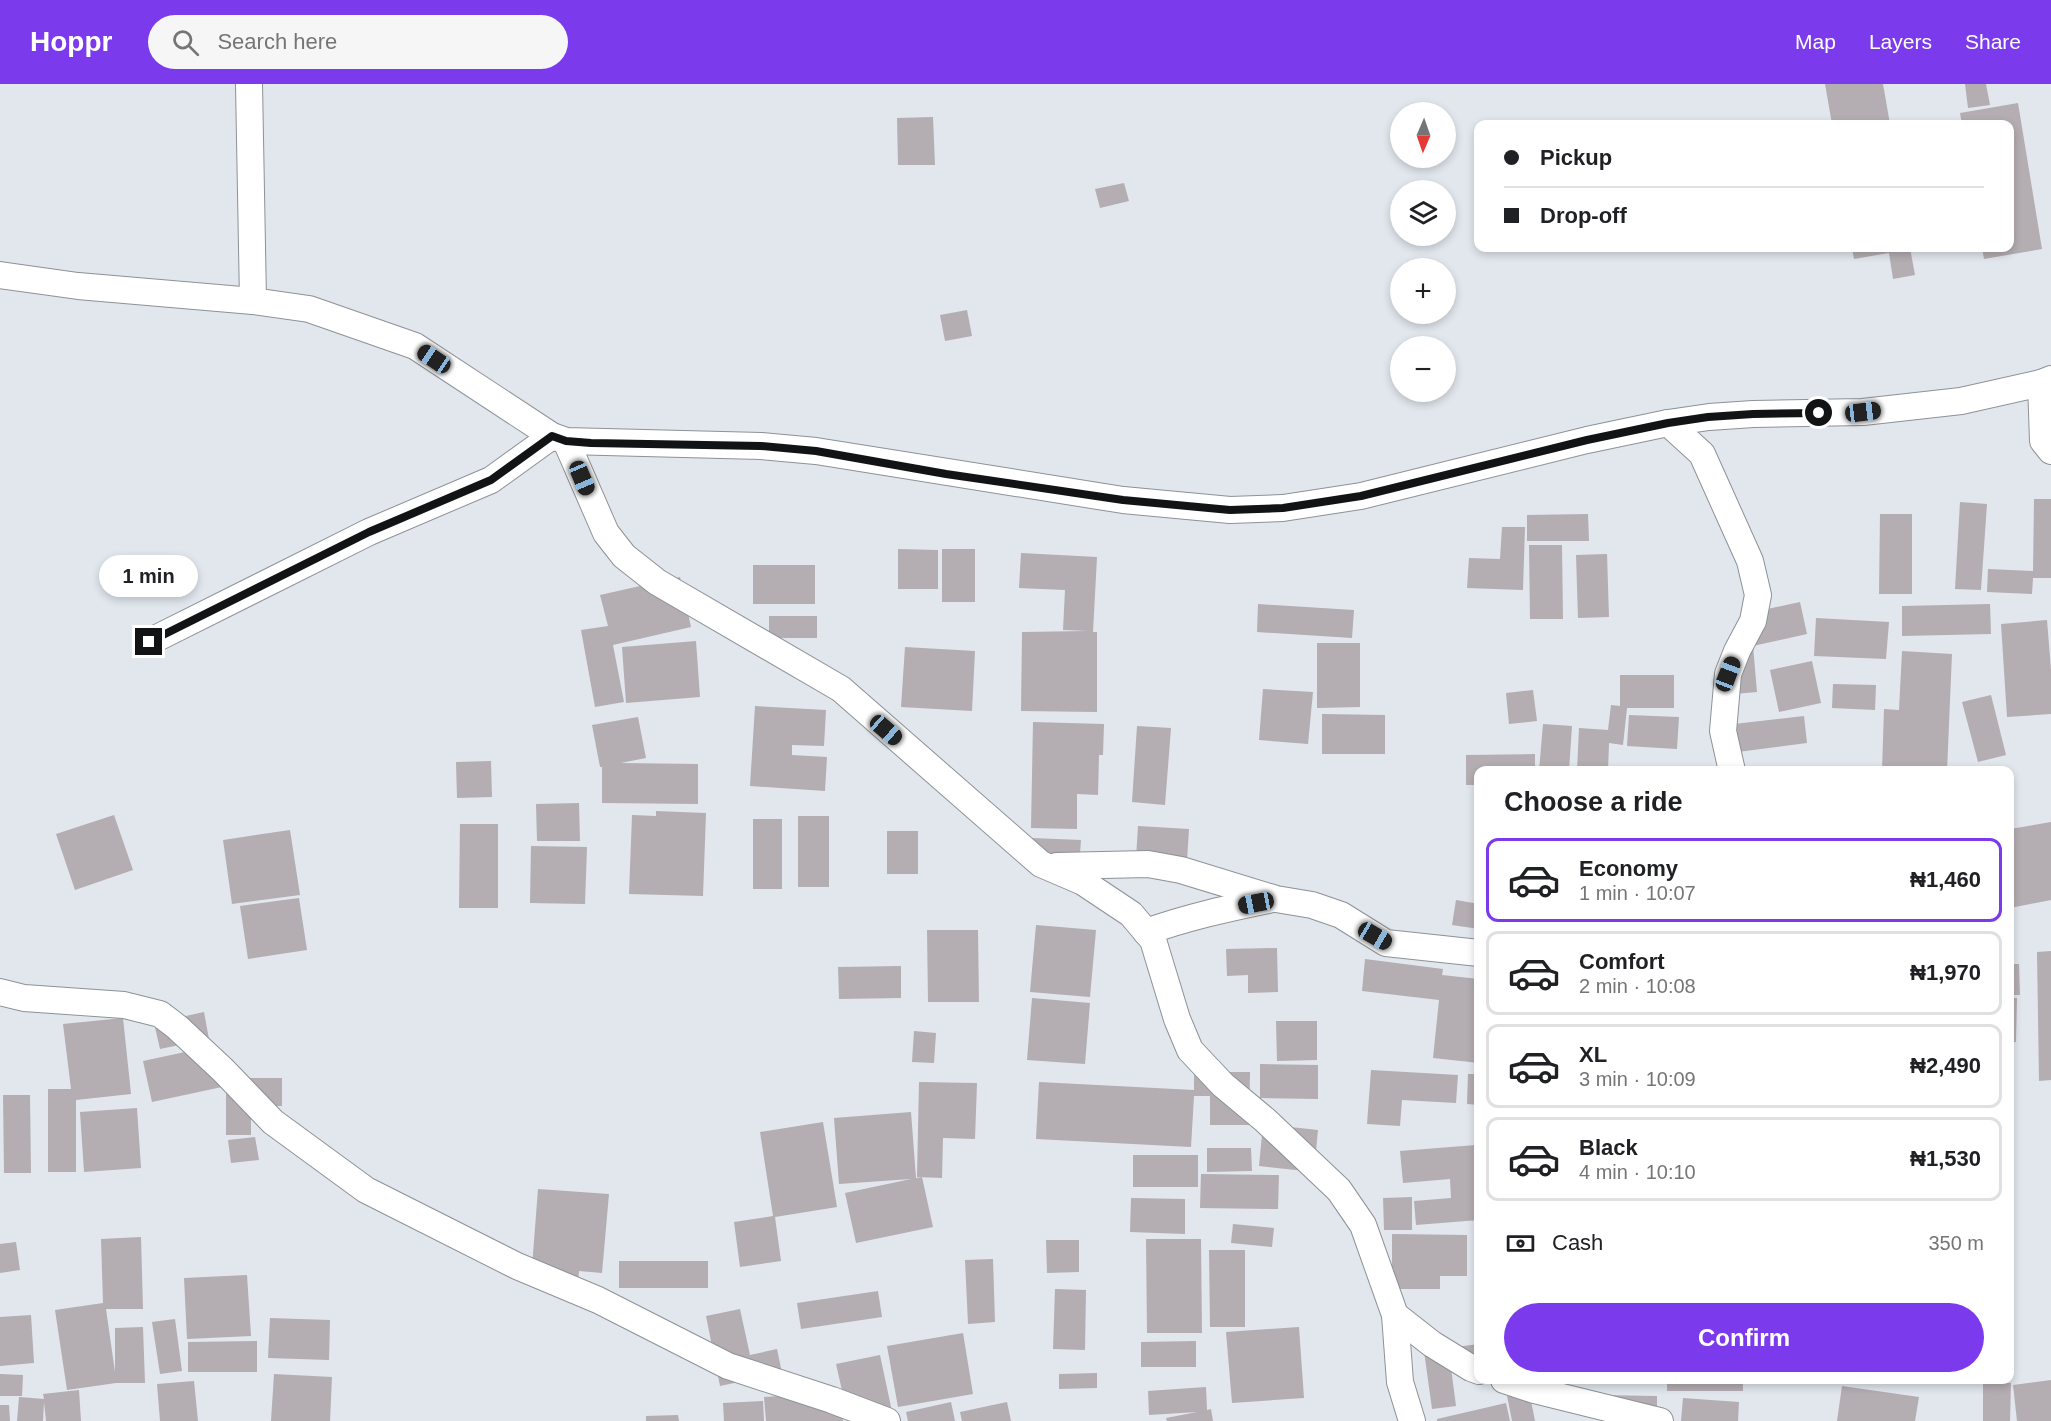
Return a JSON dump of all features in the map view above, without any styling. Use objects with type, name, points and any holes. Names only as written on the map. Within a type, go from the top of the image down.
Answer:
[{"type":"street","points":[[249,84],[253,301]]},
{"type":"street","points":[[0,275],[78,286],[253,301],[309,309],[415,346],[559,438],[761,446],[816,451],[946,474],[1123,500],[1230,510],[1283,508],[1361,496],[1587,440],[1668,423],[1753,414],[1863,412],[1961,401],[2046,381],[2043,441],[2051,451]]},
{"type":"street","points":[[1702,454],[1708,417]]},
{"type":"street","points":[[1668,423],[1702,454],[1750,561],[1758,595],[1753,621],[1728,674],[1724,731],[1731,766]]},
{"type":"street","points":[[149,642],[369,532],[491,480],[559,438]]},
{"type":"street","points":[[559,438],[606,533],[624,556],[657,582],[841,689],[1041,864],[1083,882],[1131,914],[1153,940],[1177,1019],[1190,1050],[1223,1085],[1339,1190],[1363,1225],[1395,1315],[1400,1382],[1412,1421]]},
{"type":"street","points":[[1048,866],[1148,864],[1181,870],[1276,899],[1312,905],[1341,915],[1386,943],[1474,953]]},
{"type":"street","points":[[1146,932],[1204,913],[1276,899]]},
{"type":"street","points":[[0,992],[24,998],[124,1005],[160,1014],[223,1070],[273,1122],[366,1190],[517,1266],[598,1300],[728,1366],[832,1400],[887,1421]]},
{"type":"street","points":[[1395,1315],[1432,1344],[1474,1369]]},
{"type":"street","points":[[1516,1384],[1660,1421]]},
{"type":"building","points":[[1825,84],[1883,84],[1889,120],[1831,120]]},
{"type":"building","points":[[1965,84],[1986,84],[1990,105],[1968,108]]},
{"type":"building","points":[[2018,103],[2042,249],[1984,259],[1983,252],[2014,252],[2014,120],[1961,120],[1960,113]]},
{"type":"building","points":[[933,117],[935,165],[898,165],[897,118]]},
{"type":"building","points":[[1124,183],[1129,201],[1100,208],[1095,189]]},
{"type":"building","points":[[1853,252],[1911,252],[1915,275],[1893,279],[1889,253],[1854,259]]},
{"type":"building","points":[[967,310],[972,336],[945,341],[940,315]]},
{"type":"building","points":[[2034,499],[2051,499],[2051,578],[2033,578],[2032,594],[1987,592],[1988,569],[2033,571]]},
{"type":"building","points":[[1960,502],[1987,504],[1981,590],[1955,589]]},
{"type":"building","points":[[1588,514],[1589,541],[1527,541],[1527,515]]},
{"type":"building","points":[[1880,514],[1912,514],[1912,594],[1879,594]]},
{"type":"building","points":[[1502,527],[1525,527],[1523,590],[1467,588],[1469,558],[1500,559]]},
{"type":"building","points":[[1529,545],[1562,545],[1563,619],[1530,619]]},
{"type":"building","points":[[898,549],[938,550],[938,589],[898,589]]},
{"type":"building","points":[[942,549],[975,549],[975,602],[942,602]]},
{"type":"building","points":[[1021,553],[1097,557],[1093,632],[1097,632],[1097,712],[1021,711],[1022,632],[1088,631],[1063,630],[1065,590],[1019,588]]},
{"type":"building","points":[[1607,554],[1609,617],[1578,618],[1576,555]]},
{"type":"building","points":[[753,565],[815,565],[815,604],[753,604]]},
{"type":"building","points":[[680,577],[691,627],[613,645],[624,702],[595,707],[581,630],[608,626],[600,595]]},
{"type":"building","points":[[1800,602],[1807,634],[1753,646],[1757,692],[1735,694],[1747,646],[1740,615]]},
{"type":"building","points":[[1258,604],[1354,610],[1352,638],[1257,632]]},
{"type":"building","points":[[1990,604],[1991,634],[1902,636],[1902,606]]},
{"type":"building","points":[[769,616],[817,616],[817,638],[769,638]]},
{"type":"building","points":[[1816,618],[1889,622],[1886,659],[1814,656]]},
{"type":"building","points":[[2047,620],[2051,670],[2051,714],[2007,717],[2001,624]]},
{"type":"building","points":[[696,641],[700,697],[626,703],[622,647]]},
{"type":"building","points":[[1317,643],[1360,643],[1360,707],[1317,708]]},
{"type":"building","points":[[905,647],[975,651],[972,711],[901,707]]},
{"type":"building","points":[[1902,651],[1952,654],[1947,766],[1882,766],[1884,709],[1899,710]]},
{"type":"building","points":[[1812,661],[1821,703],[1779,712],[1770,670]]},
{"type":"building","points":[[1620,675],[1674,675],[1674,708],[1627,708],[1623,745],[1609,743],[1608,766],[1577,766],[1579,728],[1608,730],[1611,705],[1620,706]]},
{"type":"building","points":[[1833,684],[1876,685],[1875,710],[1832,708]]},
{"type":"building","points":[[1263,689],[1313,692],[1308,744],[1259,740]]},
{"type":"building","points":[[1533,690],[1537,721],[1509,724],[1506,693]]},
{"type":"building","points":[[1991,695],[2006,755],[1978,762],[1962,702]]},
{"type":"building","points":[[755,706],[826,710],[824,746],[792,745],[792,755],[827,757],[825,791],[750,786]]},
{"type":"building","points":[[1322,714],[1385,715],[1385,754],[1322,754]]},
{"type":"building","points":[[1629,715],[1679,717],[1677,749],[1627,746]]},
{"type":"building","points":[[1804,716],[1807,743],[1738,752],[1734,724]]},
{"type":"building","points":[[638,717],[646,758],[621,763],[698,764],[698,804],[602,803],[602,767],[600,767],[592,725]]},
{"type":"building","points":[[1033,722],[1104,724],[1103,755],[1099,755],[1098,795],[1077,794],[1077,829],[1031,828]]},
{"type":"building","points":[[1543,724],[1572,726],[1569,766],[1539,766]]},
{"type":"building","points":[[1137,726],[1171,728],[1165,805],[1132,802]]},
{"type":"building","points":[[1535,754],[1535,766],[1474,766],[1474,785],[1466,785],[1466,755]]},
{"type":"building","points":[[491,761],[492,797],[457,798],[456,762]]},
{"type":"building","points":[[579,803],[580,841],[537,841],[536,804]]},
{"type":"building","points":[[656,811],[706,813],[703,896],[629,894],[632,815],[656,816]]},
{"type":"building","points":[[114,815],[133,870],[75,890],[56,834]]},
{"type":"building","points":[[798,816],[829,816],[829,887],[798,887]]},
{"type":"building","points":[[753,819],[782,819],[782,889],[753,889]]},
{"type":"building","points":[[2051,822],[2051,900],[2014,907],[2014,828]]},
{"type":"building","points":[[460,824],[498,824],[498,908],[459,908]]},
{"type":"building","points":[[1138,826],[1189,829],[1186,877],[1135,874]]},
{"type":"building","points":[[290,830],[300,895],[232,904],[223,840]]},
{"type":"building","points":[[887,831],[918,831],[918,874],[887,874]]},
{"type":"building","points":[[1032,838],[1081,840],[1079,867],[1031,865]]},
{"type":"building","points":[[531,846],[587,847],[585,904],[530,903]]},
{"type":"building","points":[[299,898],[307,950],[248,959],[240,906]]},
{"type":"building","points":[[1456,900],[1474,903],[1474,928],[1452,925]]},
{"type":"building","points":[[1036,925],[1096,930],[1090,997],[1030,992]]},
{"type":"building","points":[[927,930],[978,930],[979,1002],[928,1002]]},
{"type":"building","points":[[1277,948],[1278,992],[1248,993],[1248,975],[1227,976],[1226,949]]},
{"type":"building","points":[[2051,951],[2051,1080],[2039,1081],[2037,952]]},
{"type":"building","points":[[1365,959],[1443,969],[1442,975],[1474,978],[1474,1062],[1433,1058],[1439,1000],[1362,991]]},
{"type":"building","points":[[2014,964],[2019,964],[2020,995],[2014,995]]},
{"type":"building","points":[[901,966],[901,998],[839,999],[838,967]]},
{"type":"building","points":[[1032,998],[1090,1003],[1085,1064],[1027,1060]]},
{"type":"building","points":[[2014,998],[2017,998],[2016,1042],[2014,1042]]},
{"type":"building","points":[[204,1012],[209,1039],[160,1049],[154,1023]]},
{"type":"building","points":[[123,1018],[131,1094],[76,1100],[76,1172],[48,1172],[48,1089],[71,1089],[63,1024]]},
{"type":"building","points":[[1276,1021],[1317,1021],[1317,1060],[1277,1061]]},
{"type":"building","points":[[914,1031],[936,1033],[934,1063],[912,1062]]},
{"type":"building","points":[[213,1046],[222,1087],[152,1102],[143,1061]]},
{"type":"building","points":[[1260,1064],[1318,1065],[1318,1099],[1260,1098]]},
{"type":"building","points":[[1371,1070],[1458,1075],[1456,1103],[1402,1100],[1400,1126],[1367,1124]]},
{"type":"building","points":[[1194,1072],[1250,1072],[1249,1125],[1210,1125],[1210,1096],[1194,1096],[1191,1147],[1036,1139],[1039,1082],[1194,1090]]},
{"type":"building","points":[[1468,1074],[1474,1074],[1474,1105],[1467,1104]]},
{"type":"building","points":[[226,1078],[282,1078],[282,1106],[251,1106],[251,1135],[226,1135]]},
{"type":"building","points":[[919,1082],[977,1083],[975,1139],[943,1138],[942,1178],[917,1177]]},
{"type":"building","points":[[3,1095],[30,1095],[31,1173],[4,1173]]},
{"type":"building","points":[[137,1108],[141,1168],[84,1172],[80,1112]]},
{"type":"building","points":[[911,1112],[916,1178],[922,1177],[933,1227],[856,1243],[845,1193],[911,1179],[839,1184],[834,1118]]},
{"type":"building","points":[[823,1122],[837,1207],[775,1217],[781,1261],[740,1267],[734,1222],[773,1216],[760,1132]]},
{"type":"building","points":[[1263,1124],[1318,1130],[1314,1172],[1259,1166]]},
{"type":"building","points":[[255,1137],[259,1160],[231,1163],[228,1140]]},
{"type":"building","points":[[1474,1145],[1474,1220],[1416,1225],[1414,1201],[1451,1198],[1450,1179],[1403,1183],[1400,1151]]},
{"type":"building","points":[[1207,1148],[1251,1148],[1252,1171],[1207,1172]]},
{"type":"building","points":[[1133,1155],[1198,1155],[1198,1187],[1133,1187]]},
{"type":"building","points":[[1201,1174],[1279,1175],[1278,1209],[1200,1208]]},
{"type":"building","points":[[538,1189],[609,1194],[602,1273],[579,1271],[578,1283],[531,1280]]},
{"type":"building","points":[[1412,1197],[1412,1230],[1384,1230],[1383,1198]]},
{"type":"building","points":[[1131,1198],[1185,1199],[1185,1234],[1130,1232]]},
{"type":"building","points":[[1233,1224],[1274,1228],[1272,1247],[1231,1243]]},
{"type":"building","points":[[1392,1234],[1467,1235],[1467,1276],[1440,1276],[1440,1289],[1392,1289]]},
{"type":"building","points":[[141,1237],[143,1309],[106,1309],[115,1372],[115,1328],[143,1327],[145,1383],[116,1383],[67,1390],[55,1310],[103,1303],[101,1239]]},
{"type":"building","points":[[1146,1239],[1201,1239],[1202,1333],[1147,1333]]},
{"type":"building","points":[[1046,1240],[1079,1240],[1079,1272],[1047,1273]]},
{"type":"building","points":[[16,1242],[20,1270],[0,1273],[0,1244]]},
{"type":"building","points":[[1209,1250],[1245,1250],[1245,1327],[1210,1327]]},
{"type":"building","points":[[993,1259],[995,1322],[968,1324],[965,1260]]},
{"type":"building","points":[[619,1261],[708,1261],[708,1288],[619,1288]]},
{"type":"building","points":[[247,1275],[251,1336],[187,1339],[184,1278]]},
{"type":"building","points":[[1055,1289],[1086,1290],[1085,1350],[1053,1349]]},
{"type":"building","points":[[878,1291],[882,1317],[801,1329],[797,1303]]},
{"type":"building","points":[[740,1309],[750,1355],[777,1349],[782,1373],[720,1386],[706,1316]]},
{"type":"building","points":[[31,1315],[34,1363],[0,1366],[0,1317]]},
{"type":"building","points":[[270,1318],[330,1320],[329,1360],[268,1358]]},
{"type":"building","points":[[175,1319],[182,1371],[160,1374],[152,1322]]},
{"type":"building","points":[[1299,1327],[1304,1398],[1232,1403],[1226,1332]]},
{"type":"building","points":[[963,1333],[973,1394],[898,1407],[887,1346]]},
{"type":"building","points":[[257,1341],[257,1372],[188,1372],[188,1342]]},
{"type":"building","points":[[1196,1341],[1196,1367],[1141,1367],[1141,1342]]},
{"type":"building","points":[[1474,1345],[1474,1366],[1451,1368],[1456,1406],[1432,1409],[1424,1351]]},
{"type":"building","points":[[880,1355],[894,1421],[849,1421],[836,1364]]},
{"type":"building","points":[[1097,1373],[1097,1388],[1059,1389],[1059,1374]]},
{"type":"building","points":[[0,1374],[23,1375],[22,1396],[0,1396]]},
{"type":"building","points":[[274,1374],[332,1377],[330,1421],[271,1421]]},
{"type":"building","points":[[2051,1380],[2051,1421],[2017,1421],[2013,1385]]},
{"type":"building","points":[[194,1381],[198,1421],[160,1421],[157,1384]]},
{"type":"building","points":[[1505,1384],[1528,1384],[1535,1421],[1512,1421]]},
{"type":"building","points":[[1667,1384],[1743,1384],[1743,1391],[1667,1391]]},
{"type":"building","points":[[1983,1384],[2011,1384],[2010,1421],[1983,1421]]},
{"type":"building","points":[[1842,1386],[1919,1397],[1915,1421],[1837,1421]]},
{"type":"building","points":[[1206,1387],[1207,1410],[1211,1409],[1213,1421],[1167,1421],[1166,1418],[1197,1412],[1149,1415],[1148,1391]]},
{"type":"building","points":[[79,1390],[81,1421],[46,1421],[44,1402],[43,1421],[17,1421],[19,1397],[44,1399],[43,1394]]},
{"type":"building","points":[[840,1392],[843,1421],[766,1421],[764,1397]]},
{"type":"building","points":[[1601,1395],[1657,1396],[1657,1421],[1601,1421]]},
{"type":"building","points":[[1683,1398],[1739,1402],[1738,1421],[1681,1421]]},
{"type":"building","points":[[763,1401],[764,1421],[724,1421],[723,1403]]},
{"type":"building","points":[[951,1402],[955,1421],[908,1421],[906,1412]]},
{"type":"building","points":[[1007,1402],[1011,1421],[962,1421],[960,1412]]},
{"type":"building","points":[[1506,1403],[1510,1421],[1437,1421],[1437,1419]]},
{"type":"building","points":[[0,1405],[9,1405],[10,1421],[0,1421]]},
{"type":"building","points":[[678,1415],[679,1421],[646,1421],[646,1416]]},
{"type":"route","points":[[149,642],[369,532],[491,480],[552,436],[566,441],[591,443],[761,446],[816,451],[946,474],[1123,500],[1230,510],[1283,508],[1361,496],[1486,464],[1668,423],[1753,414],[1819,413]]}]
